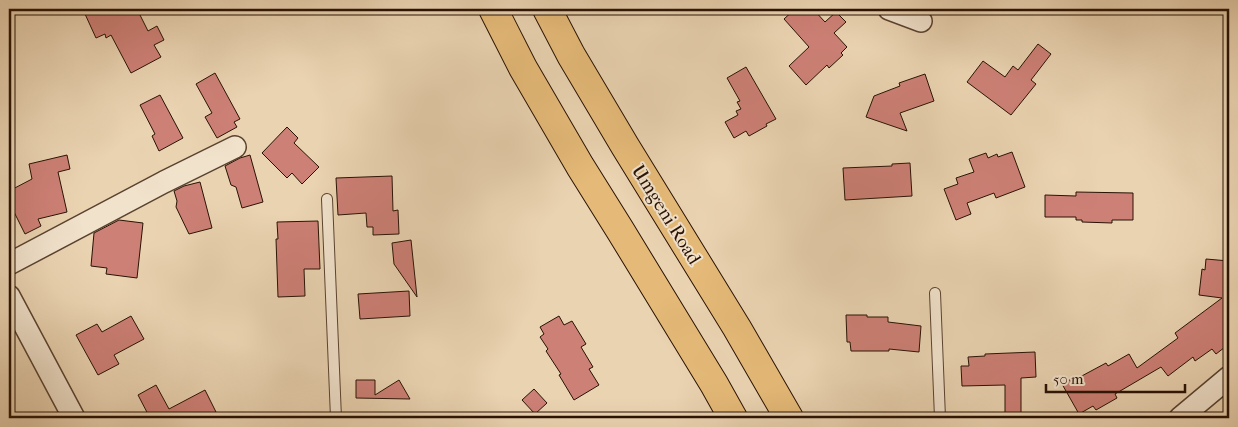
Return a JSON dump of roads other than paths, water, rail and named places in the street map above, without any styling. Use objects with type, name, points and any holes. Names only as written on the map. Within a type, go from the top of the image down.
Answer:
[{"type":"highway","points":[[493,9],[523,68],[580,166],[733,418]]},
{"type":"highway","name":"Umgeni Road","points":[[547,9],[576,64],[738,328],[789,418]]},
{"type":"street","points":[[889,9],[921,21]]},
{"type":"street","points":[[9,264],[164,182],[235,147]]},
{"type":"street","points":[[9,296],[74,418]]},
{"type":"street","points":[[1180,418],[1229,378]]},
{"type":"lane","points":[[327,199],[336,418]]},
{"type":"lane","points":[[935,293],[940,418]]}]
